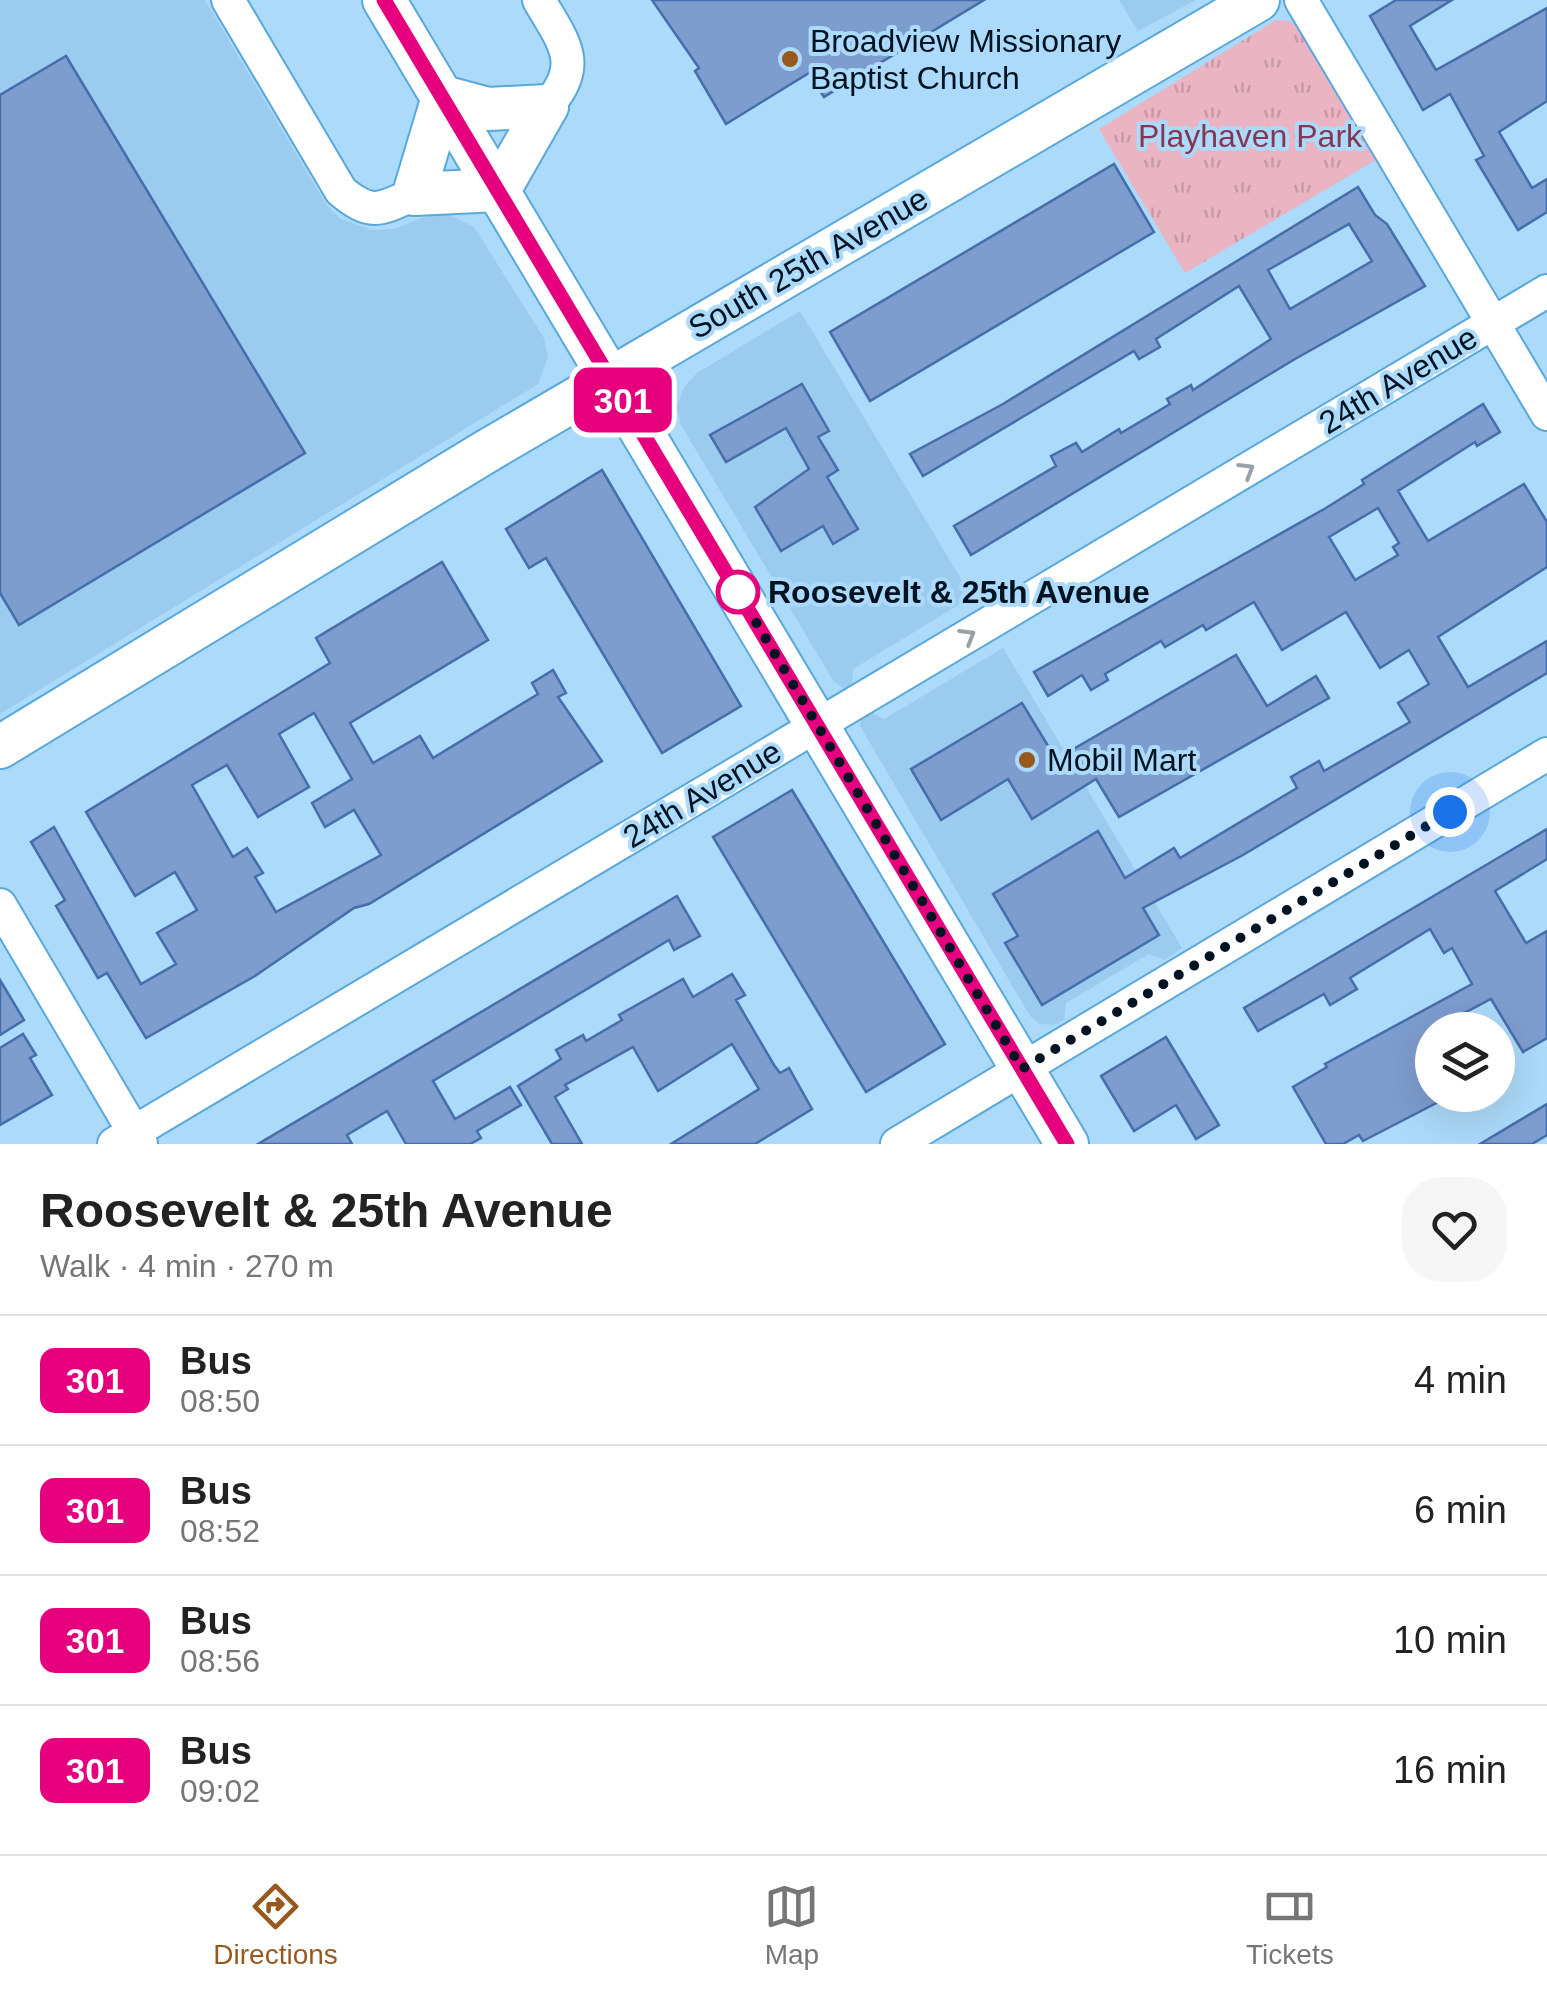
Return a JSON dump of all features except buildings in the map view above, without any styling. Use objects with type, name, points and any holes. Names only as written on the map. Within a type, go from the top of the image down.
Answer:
[{"type":"main road","points":[[384,0],[1067,1144]]},
{"type":"main road","name":"South 25th Avenue","points":[[0,747],[610,378],[1258,0]]},
{"type":"main road","points":[[443,97],[414,194],[499,190]]},
{"type":"main road","points":[[443,97],[488,109],[547,106]]},
{"type":"main road","points":[[499,190],[547,106]]},
{"type":"street","points":[[228,0],[341,191],[358,206],[381,210],[414,194]]},
{"type":"street","points":[[539,0],[568,53],[569,75],[547,106]]},
{"type":"street","points":[[1301,0],[1547,414]]},
{"type":"street","name":"24th Avenue","points":[[130,1140],[1547,291]]},
{"type":"street","points":[[897,1144],[1547,754]]},
{"type":"street","points":[[0,904],[130,1140]]},
{"type":"shaded area","points":[[0,0],[205,0],[326,204],[339,218],[372,230],[394,229],[432,214],[450,215],[474,227],[544,338],[548,357],[538,384],[0,714]]},
{"type":"shaded area","points":[[1119,0],[1196,0],[1138,31]]},
{"type":"shaded area","points":[[800,311],[972,597],[853,669],[852,688],[847,690],[834,682],[681,425],[676,407],[685,386],[697,373]]},
{"type":"shaded area","points":[[1003,648],[1182,948],[1165,960],[1149,954],[1066,1003],[1064,1020],[1054,1025],[1040,1024],[1030,1016],[860,726],[869,711],[884,719]]},
{"type":"green space","name":"Playhaven Park","points":[[1276,20],[1290,21],[1299,28],[1379,158],[1185,273],[1099,129]]},
{"type":"bus line","name":"301","points":[[384,0],[1067,1144]]},
{"type":"place","name":"Broadview Missionary Baptist Church","points":[[790,59]]},
{"type":"place","name":"Roosevelt & 25th Avenue","points":[[738,592]]},
{"type":"place","name":"Mobil Mart","points":[[1027,760]]},
{"type":"route","points":[[738,592],[1022,1069],[1450,812]]}]
